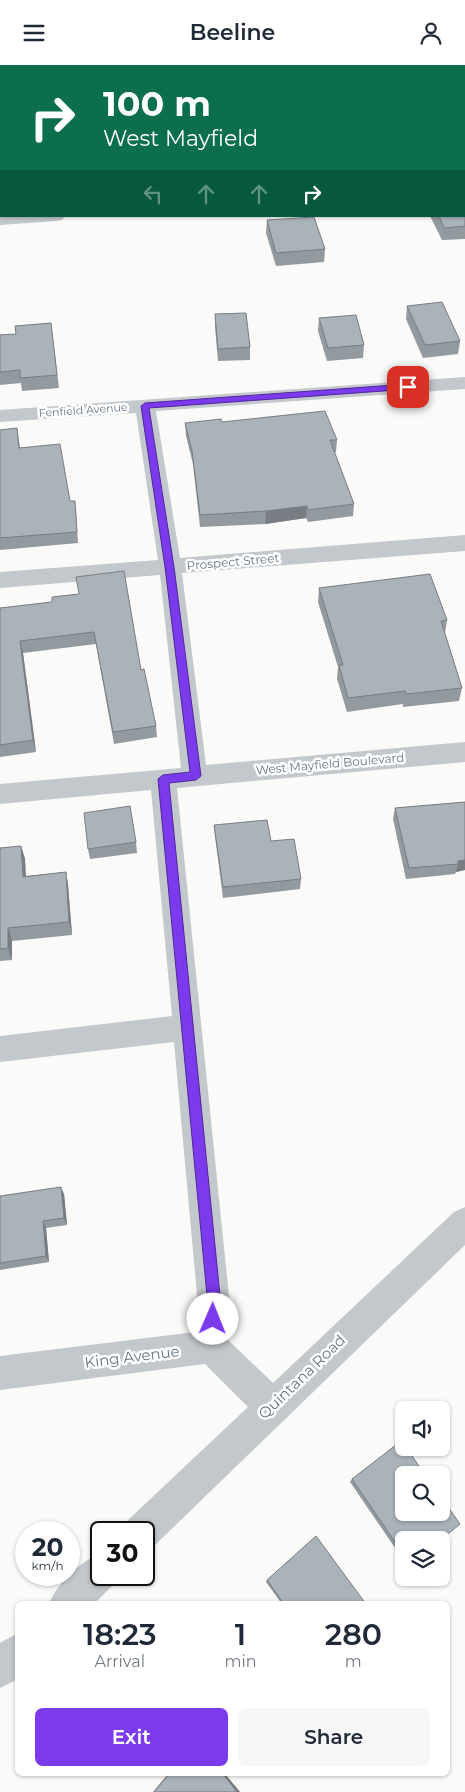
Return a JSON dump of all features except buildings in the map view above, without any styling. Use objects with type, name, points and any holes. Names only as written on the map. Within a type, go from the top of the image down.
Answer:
[{"type":"street","points":[[0,220],[42,217]]},
{"type":"street","name":"Fenfield Avenue","points":[[0,416],[465,383]]},
{"type":"street","points":[[145,406],[170,567],[196,776]]},
{"type":"street","name":"Prospect Street","points":[[0,580],[465,543]]},
{"type":"street","name":"West Mayfield Boulevard","points":[[163,779],[465,752]]},
{"type":"street","points":[[0,794],[163,779],[214,1306],[211,1347],[272,1406]]},
{"type":"street","points":[[0,1049],[187,1027]]},
{"type":"street","name":"Quintana Road","points":[[153,1521],[465,1223]]},
{"type":"street","name":"King Avenue","points":[[0,1373],[211,1347]]},
{"type":"street","points":[[71,1601],[90,1582]]},
{"type":"street","points":[[0,1669],[15,1655]]},
{"type":"route","points":[[213,1319],[214,1306],[163,779],[196,776],[170,567],[145,406],[408,387]]}]
